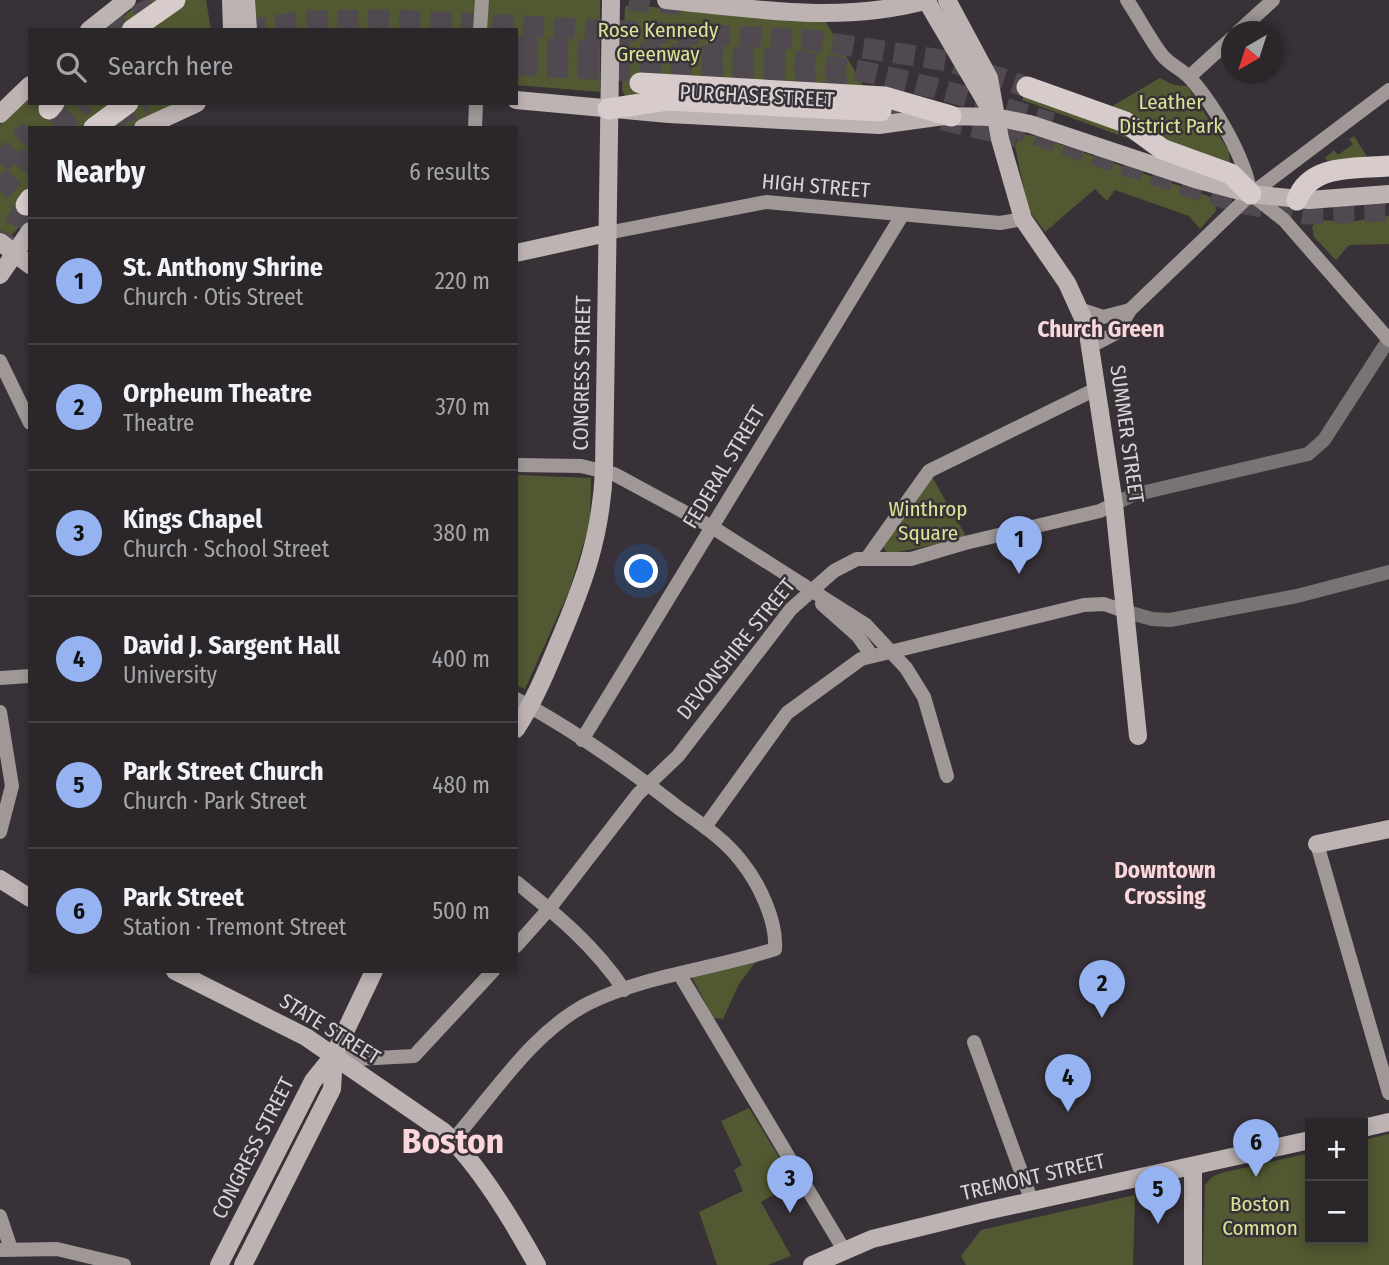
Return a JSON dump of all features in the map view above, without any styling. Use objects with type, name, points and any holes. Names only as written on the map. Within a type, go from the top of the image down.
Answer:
[{"type":"highway","points":[[135,28],[175,0]]},
{"type":"highway","points":[[640,83],[885,96],[951,116]]},
{"type":"highway","points":[[1027,87],[1125,122],[1162,149],[1231,174],[1251,194]]},
{"type":"highway","points":[[608,109],[667,100],[881,111]]},
{"type":"highway","points":[[97,126],[125,105]]},
{"type":"highway","points":[[1297,200],[1308,184],[1320,174],[1389,166]]},
{"type":"main road","points":[[92,28],[127,0]]},
{"type":"main road","points":[[230,0],[232,28]]},
{"type":"main road","points":[[246,0],[248,28]]},
{"type":"main road","points":[[480,28],[482,0]]},
{"type":"main road","name":"CONGRESS STREET","points":[[518,721],[523,702],[576,603],[593,553],[602,504],[611,0]]},
{"type":"main road","points":[[666,0],[823,14],[873,12],[927,0]]},
{"type":"main road","name":"SUMMER STREET","points":[[927,0],[995,117]]},
{"type":"main road","name":"SUMMER STREET","points":[[947,0],[989,78],[995,117],[1023,219],[1068,283],[1082,310],[1098,388],[1114,504],[1138,736]]},
{"type":"main road","points":[[1128,0],[1163,56],[1189,77],[1238,153],[1251,194],[1271,207],[1389,340]]},
{"type":"main road","points":[[1250,21],[1273,0]]},
{"type":"main road","points":[[1189,77],[1221,47]]},
{"type":"main road","points":[[0,114],[28,87]]},
{"type":"main road","points":[[1091,346],[1109,339],[1123,325],[1130,310],[1251,194],[1389,90]]},
{"type":"main road","name":"PURCHASE STREET","points":[[518,100],[608,109],[879,125],[951,116],[995,117],[1030,124],[1171,172],[1251,194],[1297,200],[1389,194]]},
{"type":"main road","points":[[147,126],[193,105]]},
{"type":"main road","points":[[475,126],[476,105]]},
{"type":"main road","points":[[1297,200],[1296,222],[1304,242]]},
{"type":"main road","name":"HIGH STREET","points":[[607,233],[766,202],[901,217],[1000,223],[1023,219]]},
{"type":"main road","name":"FEDERAL STREET","points":[[582,740],[901,217]]},
{"type":"main road","points":[[0,275],[7,248],[28,232]]},
{"type":"main road","points":[[518,253],[607,233]]},
{"type":"main road","points":[[7,248],[28,264]]},
{"type":"main road","points":[[1082,310],[1103,317],[1130,310]]},
{"type":"main road","points":[[0,361],[28,419]]},
{"type":"main road","points":[[1098,388],[929,471],[867,558],[891,561],[911,559],[965,543],[1100,511],[1114,504]]},
{"type":"main road","points":[[518,465],[582,466],[604,470],[712,527],[866,625],[894,652],[924,697],[947,776]]},
{"type":"main road","name":"DEVONSHIRE STREET","points":[[518,944],[550,909],[649,784],[678,756],[809,590],[834,571],[857,559],[867,558]]},
{"type":"main road","points":[[809,590],[858,636],[872,656]]},
{"type":"main road","points":[[705,827],[787,713],[848,667],[872,656],[1084,605],[1104,604],[1124,611]]},
{"type":"main road","points":[[0,678],[28,676]]},
{"type":"main road","points":[[453,1140],[538,1041],[587,1004],[624,989],[775,949],[776,936],[759,891],[747,869],[731,850],[649,784],[523,702]]},
{"type":"main road","points":[[0,712],[4,754],[12,786],[0,832]]},
{"type":"main road","points":[[1389,829],[1317,844],[1389,1093]]},
{"type":"main road","points":[[0,879],[28,897]]},
{"type":"main road","points":[[518,884],[550,909],[607,964],[624,989]]},
{"type":"main road","name":"STATE STREET","points":[[179,973],[301,1034],[453,1140],[521,1237],[537,1265]]},
{"type":"main road","name":"CONGRESS STREET","points":[[219,1265],[313,1081],[334,1055],[373,973]]},
{"type":"main road","points":[[334,1055],[357,1059],[414,1056],[491,973]]},
{"type":"main road","points":[[680,975],[848,1257]]},
{"type":"main road","points":[[974,1042],[1032,1202]]},
{"type":"main road","name":"CONGRESS STREET","points":[[243,1265],[332,1088],[334,1055]]},
{"type":"main road","points":[[1368,1127],[1389,1122]]},
{"type":"main road","name":"TREMONT STREET","points":[[812,1265],[848,1257],[872,1239],[1305,1141]]},
{"type":"main road","points":[[1192,1265],[1193,1166]]},
{"type":"main road","points":[[0,1216],[5,1249],[65,1250],[124,1265]]},
{"type":"street","points":[[1114,504],[1133,495],[1308,454],[1324,440],[1389,340]]},
{"type":"street","points":[[1124,611],[1148,618],[1170,620],[1357,582],[1389,572]]},
{"type":"green space","points":[[144,0],[206,0],[211,28],[109,28]]},
{"type":"green space","name":"Rose Kennedy Greenway","points":[[249,0],[600,0],[600,92],[518,85],[518,28],[251,28]]},
{"type":"green space","name":"Rose Kennedy Greenway","points":[[629,5],[826,22],[866,90],[625,96],[622,90],[625,7]]},
{"type":"green space","name":"Leather District Park","points":[[1160,78],[1174,85],[1187,86],[1229,151],[1230,164],[1170,146],[1112,110],[1114,105]]},
{"type":"green space","points":[[1024,94],[1130,135],[1127,138],[1022,100]]},
{"type":"green space","points":[[28,99],[28,105],[172,105],[133,126],[28,126],[28,217],[8,239],[0,233],[0,125]]},
{"type":"green space","points":[[1020,134],[1036,136],[1208,196],[1215,202],[1216,211],[1200,229],[1189,216],[1115,190],[1107,201],[1095,189],[1045,232],[1028,209],[1015,146]]},
{"type":"green space","points":[[1354,136],[1369,160],[1329,163],[1325,158],[1334,150],[1338,155],[1353,144],[1349,139]]},
{"type":"green space","points":[[1389,216],[1389,244],[1349,245],[1336,260],[1314,237],[1312,226],[1320,220],[1350,222]]},
{"type":"green space","points":[[518,475],[591,478],[590,523],[569,591],[525,689],[518,686]]},
{"type":"green space","name":"Winthrop Square","points":[[932,477],[967,538],[888,554],[882,545]]},
{"type":"green space","points":[[757,960],[739,984],[723,1019],[713,1018],[692,977]]},
{"type":"green space","points":[[749,1108],[794,1182],[761,1202],[791,1256],[768,1265],[717,1265],[699,1212],[743,1191],[734,1170],[742,1165],[721,1121]]},
{"type":"green space","name":"Boston Common","points":[[1389,1134],[1389,1265],[1203,1265],[1205,1185],[1212,1177],[1305,1154],[1305,1244],[1368,1244],[1368,1139]]},
{"type":"green space","points":[[1135,1195],[1133,1265],[966,1265],[961,1256],[981,1230]]},
{"type":"tunnel","points":[[629,0],[685,5]]},
{"type":"tunnel","points":[[111,28],[160,4]]},
{"type":"tunnel","points":[[258,28],[304,21],[396,20],[811,40],[948,61],[1027,87]]},
{"type":"tunnel","points":[[518,47],[791,60],[923,85],[1052,123]]},
{"type":"tunnel","points":[[518,65],[791,79],[856,87]]},
{"type":"tunnel","points":[[58,126],[83,105]]},
{"type":"tunnel","points":[[114,118],[141,105]]},
{"type":"tunnel","points":[[881,111],[926,116],[1017,137]]},
{"type":"tunnel","points":[[1006,125],[1239,203],[1303,214],[1389,211]]},
{"type":"tunnel","points":[[0,164],[28,131]]},
{"type":"tunnel","points":[[0,192],[28,157]]},
{"type":"tunnel","points":[[0,253],[26,205]]},
{"type":"place","name":"St. Anthony Shrine","points":[[1019,574]]},
{"type":"place","name":"Orpheum Theatre","points":[[1102,1018]]},
{"type":"place","name":"David J. Sargent Hall","points":[[1068,1112]]},
{"type":"place","name":"Park Street","points":[[1256,1177]]},
{"type":"place","name":"Kings Chapel","points":[[790,1213]]},
{"type":"place","name":"Park Street Church","points":[[1158,1224]]},
{"type":"district","name":"Church Green","points":[[1101,329]]},
{"type":"district","name":"Downtown Crossing","points":[[1165,883]]},
{"type":"district","name":"Boston","points":[[453,1141]]}]
